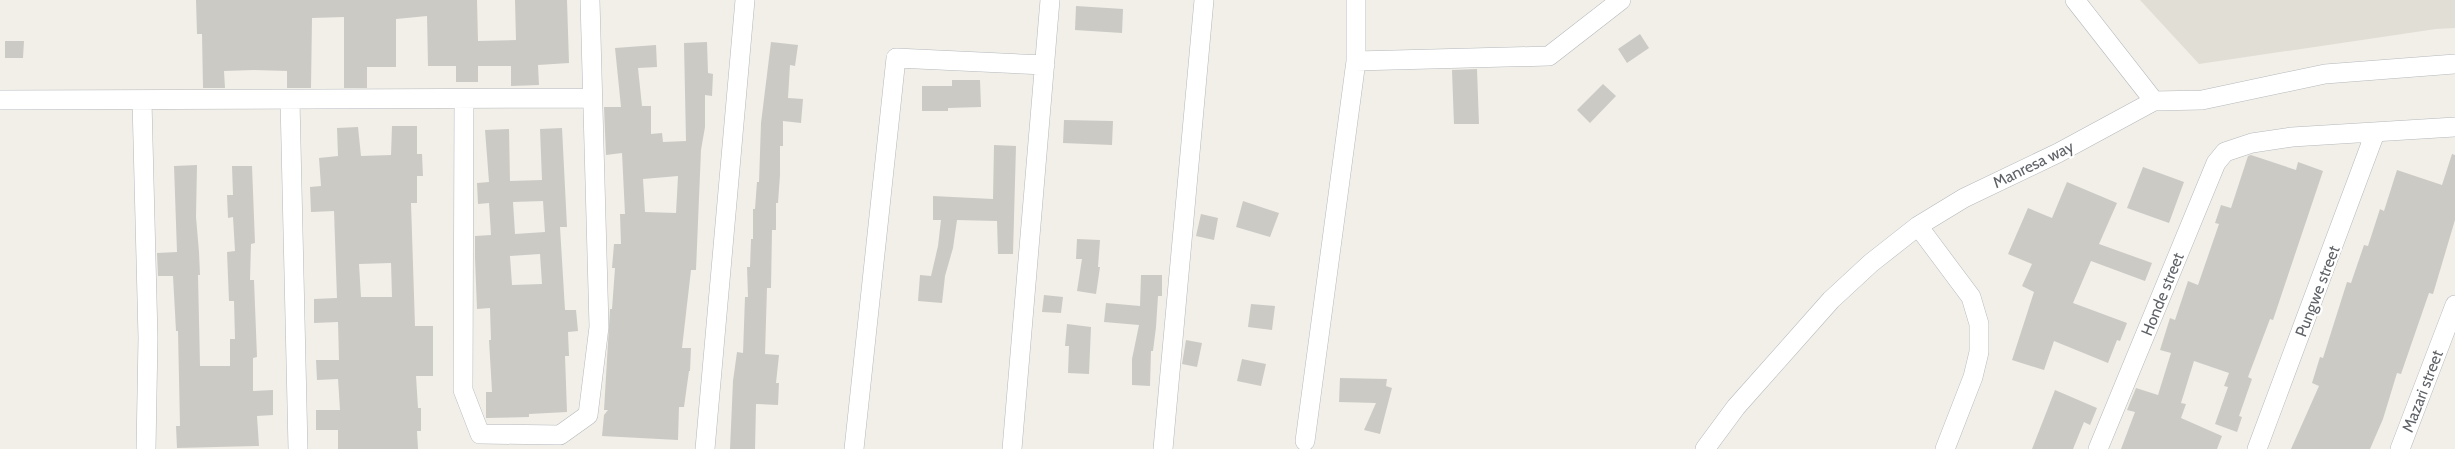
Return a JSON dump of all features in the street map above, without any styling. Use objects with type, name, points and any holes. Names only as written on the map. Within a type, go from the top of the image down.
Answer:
[{"type":"street","points":[[464,99],[463,390],[480,434],[560,435],[588,415],[599,327],[590,0]]},
{"type":"street","points":[[705,449],[745,0]]},
{"type":"street","points":[[1012,449],[1050,0]]},
{"type":"street","points":[[1163,448],[1204,0]]},
{"type":"street","points":[[1305,441],[1356,61],[1356,0]]},
{"type":"street","points":[[1356,61],[1549,56],[1621,0]]},
{"type":"street","points":[[2074,0],[2154,101]]},
{"type":"street","points":[[854,449],[896,58],[1045,65]]},
{"type":"street","name":"Manresa way","points":[[1705,449],[1736,406],[1810,321],[1871,263],[1918,226],[1964,198],[2058,153],[2154,101],[2202,100],[2325,74],[2455,64]]},
{"type":"street","points":[[0,100],[592,98]]},
{"type":"street","points":[[290,100],[298,449]]},
{"type":"street","points":[[142,101],[148,338],[146,449]]},
{"type":"street","points":[[2376,133],[2455,126]]},
{"type":"street","name":"Honde street","points":[[2098,449],[2216,163],[2222,154],[2234,147],[2292,137],[2376,133]]},
{"type":"street","name":"Pungwe street","points":[[2257,449],[2376,133]]},
{"type":"street","points":[[1918,226],[1971,297],[1979,324],[1979,352],[1973,377],[1944,449]]},
{"type":"street","name":"Mazari street","points":[[2400,449],[2455,305]]},
{"type":"shaded area","points":[[2140,0],[2455,0],[2455,28],[2436,29],[2199,64]]},
{"type":"building","points":[[196,0],[477,0],[478,41],[516,40],[515,0],[567,0],[569,63],[538,65],[539,85],[511,86],[511,66],[478,66],[478,82],[456,82],[456,66],[428,66],[427,16],[396,19],[396,67],[367,67],[367,88],[344,88],[344,17],[312,18],[311,88],[287,88],[287,71],[254,70],[224,71],[225,88],[203,88],[202,34],[197,34]]},
{"type":"building","points":[[1076,6],[1123,9],[1122,33],[1075,30]]},
{"type":"building","points":[[1640,34],[1649,48],[1627,63],[1618,49]]},
{"type":"building","points":[[5,41],[24,41],[23,58],[5,58]]},
{"type":"building","points":[[707,42],[708,73],[713,74],[712,96],[705,95],[705,127],[701,150],[696,270],[691,270],[682,348],[691,348],[690,371],[684,407],[679,407],[678,440],[602,436],[604,415],[608,410],[604,410],[610,309],[612,309],[615,268],[612,268],[614,244],[621,244],[620,214],[625,214],[622,153],[606,155],[604,107],[621,107],[615,48],[656,45],[657,67],[638,68],[642,106],[651,106],[651,134],[662,133],[663,142],[686,141],[684,43]],"holes":[[[678,176],[676,213],[645,212],[643,179]]]},
{"type":"building","points":[[771,42],[798,45],[795,66],[790,65],[788,98],[803,99],[801,123],[783,121],[783,146],[780,146],[780,175],[778,203],[776,203],[776,230],[772,230],[771,288],[767,288],[765,354],[779,355],[776,383],[779,383],[778,405],[756,404],[755,449],[730,449],[733,381],[737,352],[743,353],[745,297],[748,297],[747,267],[750,267],[751,239],[753,239],[753,209],[755,209],[757,182],[759,182],[761,123]]},
{"type":"building","points":[[1477,69],[1479,124],[1454,124],[1452,70]]},
{"type":"building","points":[[952,80],[980,80],[981,107],[948,108],[948,111],[922,111],[922,86],[952,86]]},
{"type":"building","points":[[1603,84],[1616,96],[1590,123],[1577,110]]},
{"type":"building","points":[[1064,120],[1113,121],[1112,145],[1063,143]]},
{"type":"building","points":[[392,126],[417,126],[417,154],[422,154],[423,176],[417,176],[417,203],[411,203],[415,326],[433,326],[433,376],[416,376],[418,408],[421,408],[421,431],[417,431],[418,449],[338,449],[338,430],[316,430],[316,410],[340,410],[338,379],[317,380],[316,360],[339,360],[338,322],[314,323],[314,299],[337,298],[334,211],[311,212],[310,187],[321,186],[319,158],[338,156],[337,128],[358,127],[361,156],[391,155]],"holes":[[[391,263],[392,297],[361,297],[359,264]]]},
{"type":"building","points":[[562,128],[567,227],[560,227],[565,310],[576,310],[578,331],[568,332],[569,356],[565,356],[567,412],[529,414],[529,417],[486,418],[486,392],[492,392],[489,340],[491,340],[490,308],[477,309],[475,258],[475,236],[491,235],[489,203],[478,204],[477,183],[489,182],[485,130],[509,129],[510,181],[542,180],[540,129]],"holes":[[[543,201],[545,232],[515,234],[513,202]],[[540,254],[542,284],[512,285],[510,256]]]},
{"type":"building","points":[[994,145],[1016,146],[1013,254],[998,254],[997,221],[957,220],[953,248],[945,276],[942,303],[918,301],[920,275],[931,276],[938,246],[941,220],[933,220],[933,196],[993,199]]},
{"type":"building","points":[[2452,154],[2455,155],[2455,220],[2433,294],[2429,293],[2401,374],[2397,373],[2383,419],[2370,449],[2291,449],[2319,386],[2312,383],[2320,357],[2323,358],[2347,282],[2351,283],[2364,245],[2368,246],[2380,209],[2384,211],[2397,170],[2442,185]]},
{"type":"building","points":[[2251,155],[2296,170],[2298,162],[2323,171],[2273,320],[2270,319],[2248,377],[2252,379],[2239,416],[2242,417],[2237,432],[2215,424],[2228,387],[2224,386],[2229,373],[2194,361],[2181,403],[2186,404],[2181,418],[2222,436],[2217,449],[2121,449],[2135,412],[2127,410],[2136,388],[2158,395],[2171,353],[2160,350],[2170,318],[2175,320],[2188,281],[2198,285],[2219,224],[2215,223],[2221,205],[2231,208],[2248,156]]},
{"type":"building","points":[[197,165],[196,217],[200,275],[198,275],[200,366],[230,366],[230,339],[235,339],[234,301],[229,301],[227,252],[235,251],[233,217],[228,218],[227,195],[233,195],[232,166],[252,166],[255,243],[251,244],[250,280],[254,280],[257,357],[253,358],[253,391],[273,390],[273,415],[257,416],[259,446],[177,448],[176,426],[180,426],[178,331],[176,331],[173,276],[158,276],[157,253],[177,252],[174,166]]},
{"type":"building","points":[[2143,167],[2184,182],[2169,223],[2127,208]]},
{"type":"building","points":[[2067,182],[2117,203],[2099,244],[2152,263],[2145,281],[2091,261],[2073,303],[2127,323],[2120,341],[2117,340],[2108,363],[2054,341],[2044,370],[2012,360],[2034,292],[2022,286],[2032,264],[2008,254],[2028,208],[2052,218]]},
{"type":"building","points":[[1243,201],[1279,213],[1270,237],[1236,227]]},
{"type":"building","points":[[1201,214],[1218,218],[1214,240],[1196,236]]},
{"type":"building","points":[[1077,239],[1100,240],[1098,267],[1100,267],[1096,294],[1077,291],[1082,259],[1076,259]]},
{"type":"building","points":[[1141,275],[1162,275],[1162,296],[1158,296],[1153,351],[1151,351],[1150,386],[1132,385],[1132,359],[1139,325],[1104,322],[1106,303],[1140,306]]},
{"type":"building","points":[[1044,295],[1063,297],[1061,313],[1042,312]]},
{"type":"building","points":[[1251,304],[1275,306],[1272,330],[1248,327]]},
{"type":"building","points":[[1067,324],[1091,327],[1089,374],[1068,373],[1069,346],[1065,346]]},
{"type":"building","points":[[1186,340],[1202,343],[1197,367],[1182,364]]},
{"type":"building","points":[[1242,359],[1266,364],[1261,386],[1237,381]]},
{"type":"building","points":[[1340,378],[1387,379],[1386,386],[1392,388],[1380,434],[1364,430],[1376,403],[1339,402]]},
{"type":"building","points":[[2055,390],[2097,408],[2090,425],[2084,422],[2073,449],[2032,449]]}]
